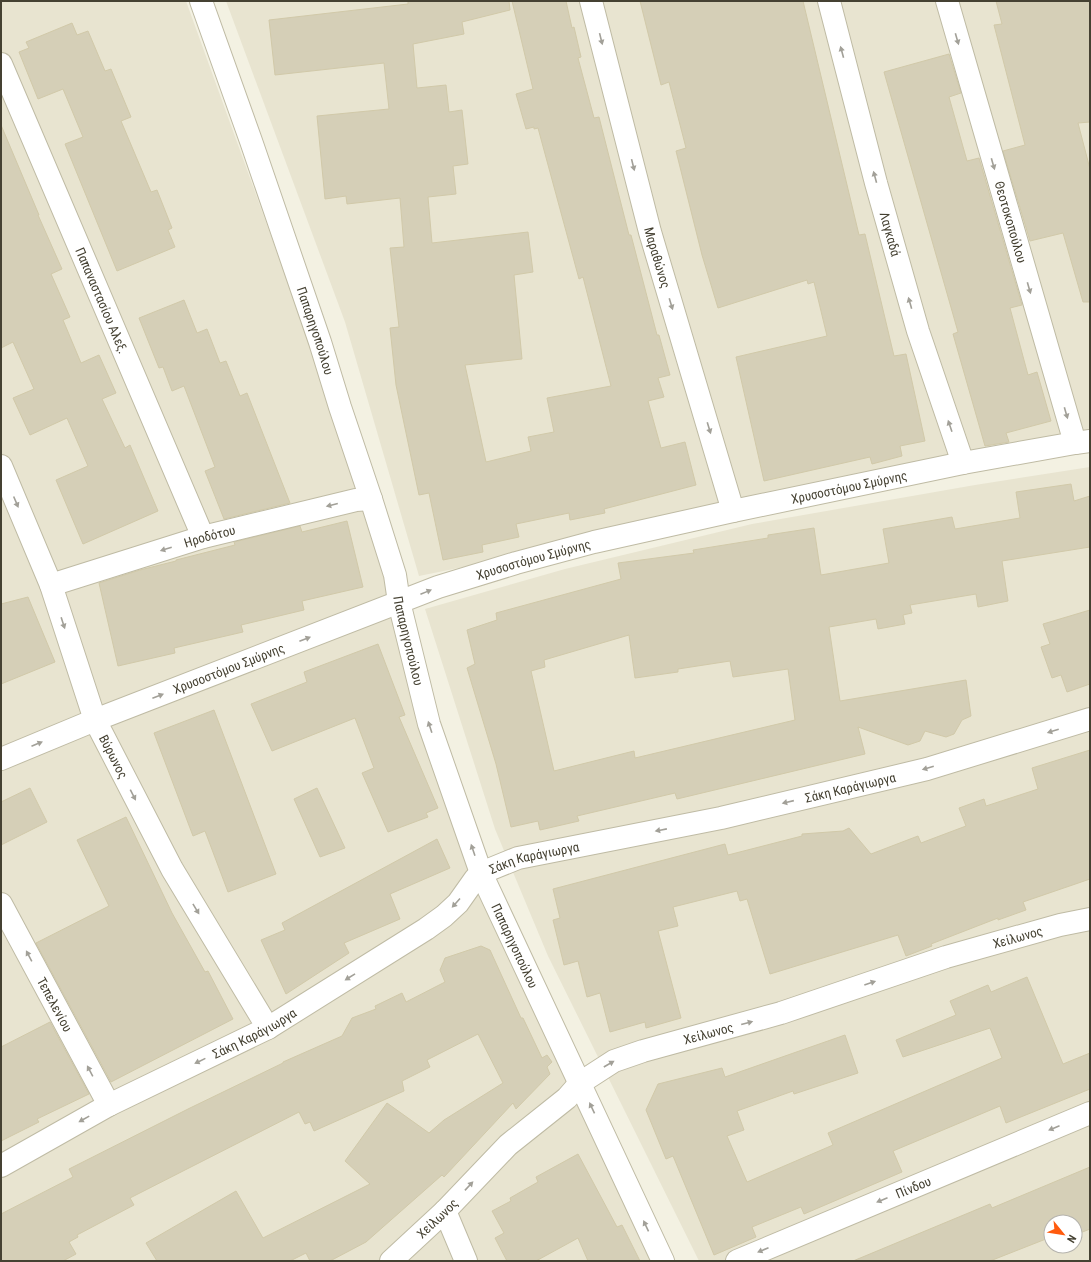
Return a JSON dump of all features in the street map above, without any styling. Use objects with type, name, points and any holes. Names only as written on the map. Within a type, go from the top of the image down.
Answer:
[{"type":"street","name":"Παπαρηγοπούλου","points":[[201,1],[251,141],[371,498],[395,575],[399,602],[429,724],[481,873],[663,1261]]},
{"type":"street","name":"Μαραθώνος","points":[[591,1],[650,232],[733,511]]},
{"type":"street","name":"Λαγκαδά","points":[[829,1],[876,183],[918,331],[963,463]]},
{"type":"street","name":"Θεοτοκοπούλου","points":[[947,1],[1082,442]]},
{"type":"street","name":"Παπαναστασίου Αλεξ.","points":[[1,64],[202,537]]},
{"type":"street","name":"Χρυσοστόμου Σμύρνης","points":[[1,759],[95,720],[438,587],[516,562],[594,542],[733,511],[963,463],[1082,442]]},
{"type":"street","name":"Βύρωνος","points":[[1,466],[51,585],[95,720],[172,869],[268,1028]]},
{"type":"street","name":"Ηροδότου","points":[[51,585],[202,537],[356,500],[371,498]]},
{"type":"street","name":"Σάκη Καράγιωργα","points":[[1,1166],[109,1105],[268,1028],[426,929],[444,916],[458,903],[481,873],[518,858],[721,818],[927,769],[1090,719]]},
{"type":"street","name":"Τεπελενίου","points":[[1,904],[109,1105]]},
{"type":"street","name":"Χείλωνος","points":[[391,1261],[445,1211],[508,1145],[567,1098],[580,1083],[614,1061],[643,1051],[781,1013],[946,957],[1090,918]]},
{"type":"street","name":"Πίνδου","points":[[737,1261],[1090,1113]]},
{"type":"street","points":[[445,1211],[466,1261]]},
{"type":"shaded area","points":[[1,1],[186,1],[347,446],[475,869],[660,1261],[1,1261]]},
{"type":"shaded area","points":[[226,1],[1090,1],[1090,440],[419,576],[345,322]]},
{"type":"shaded area","points":[[1090,467],[1090,1261],[699,1261],[548,956],[495,829],[425,609],[565,569],[752,524],[975,485]]},
{"type":"building","points":[[408,1],[509,1],[510,10],[462,22],[464,34],[413,44],[417,88],[446,85],[449,112],[462,110],[468,164],[453,166],[456,194],[428,197],[432,243],[528,232],[533,272],[514,275],[522,359],[465,365],[486,462],[531,451],[528,437],[554,432],[547,398],[611,386],[583,277],[579,279],[538,128],[534,129],[534,127],[526,129],[516,94],[533,89],[512,1],[566,1],[572,28],[574,27],[581,57],[578,58],[594,118],[599,117],[629,235],[631,235],[657,335],[659,335],[670,375],[658,378],[664,397],[648,401],[661,448],[685,442],[696,485],[604,509],[605,513],[570,520],[569,513],[516,524],[519,537],[482,545],[483,552],[443,560],[429,493],[419,495],[396,385],[390,328],[399,327],[390,248],[404,247],[400,198],[347,204],[346,196],[325,199],[317,116],[389,109],[384,63],[275,75],[269,20],[408,4]]},
{"type":"building","points":[[640,1],[803,1],[859,235],[865,234],[894,356],[906,354],[925,441],[900,446],[902,456],[872,464],[870,457],[764,481],[736,357],[827,336],[814,282],[808,284],[807,280],[718,308],[702,255],[676,151],[686,148],[669,82],[661,85]]},
{"type":"building","points":[[996,1],[1090,1],[1090,122],[1078,123],[1090,169],[1090,302],[1083,302],[1063,233],[1030,241],[1003,151],[1025,145],[994,25],[1002,24]]},
{"type":"building","points":[[72,23],[77,35],[88,31],[105,71],[111,69],[131,117],[121,121],[151,192],[157,190],[172,228],[168,230],[175,247],[117,271],[65,144],[83,137],[63,89],[38,99],[19,52],[29,48],[26,42]]},
{"type":"building","points":[[949,54],[961,93],[949,97],[967,161],[979,158],[1022,305],[1010,308],[1028,375],[1037,372],[1051,421],[1006,433],[1009,442],[985,446],[953,334],[958,332],[884,72]]},
{"type":"building","points":[[1,125],[62,269],[51,274],[70,317],[63,320],[81,363],[99,355],[116,393],[102,399],[125,448],[130,445],[158,511],[83,544],[56,480],[88,466],[67,418],[30,435],[13,398],[34,389],[13,342],[1,348]]},
{"type":"building","points":[[184,300],[197,333],[207,329],[220,363],[226,361],[240,396],[247,393],[290,503],[224,519],[205,471],[215,467],[184,386],[172,391],[163,367],[159,368],[139,318]]},
{"type":"building","points":[[1071,484],[1074,501],[1090,496],[1090,547],[1002,561],[1008,601],[978,607],[976,594],[910,605],[912,613],[903,615],[905,624],[878,629],[876,619],[829,627],[840,701],[966,680],[971,716],[962,720],[954,734],[946,737],[925,731],[920,741],[908,745],[858,727],[865,754],[677,799],[675,793],[577,816],[579,821],[540,830],[538,821],[511,827],[496,764],[467,668],[475,664],[467,630],[497,620],[496,613],[621,579],[618,563],[694,553],[693,550],[768,538],[768,535],[814,528],[821,575],[889,563],[883,529],[952,517],[955,529],[1020,518],[1016,492]],"holes":[[[629,635],[635,678],[678,672],[678,669],[730,661],[733,677],[788,669],[795,720],[635,758],[634,751],[554,771],[531,671],[545,667],[544,660]]]},
{"type":"building","points":[[347,521],[363,587],[302,601],[304,610],[241,625],[243,632],[174,648],[175,653],[118,666],[99,583],[140,570],[235,545],[234,542],[300,526],[302,532]]},
{"type":"building","points":[[28,597],[55,662],[1,684],[1,604]]},
{"type":"building","points":[[1090,610],[1090,684],[1067,692],[1061,675],[1052,678],[1041,647],[1050,644],[1043,624]]},
{"type":"building","points":[[378,644],[405,715],[399,717],[438,808],[426,813],[428,817],[388,832],[362,773],[374,768],[355,718],[272,751],[251,704],[307,682],[304,672]]},
{"type":"building","points":[[214,710],[276,874],[228,892],[205,831],[193,836],[154,733]]},
{"type":"building","points":[[1090,750],[1090,879],[1023,902],[1026,910],[998,920],[998,918],[931,944],[932,946],[906,956],[898,935],[770,974],[747,899],[740,901],[737,891],[673,907],[678,926],[658,931],[681,1018],[646,1028],[645,1022],[610,1032],[600,993],[587,997],[578,961],[564,965],[553,920],[560,918],[553,889],[725,844],[728,855],[802,836],[802,834],[843,831],[849,828],[871,854],[918,836],[921,843],[966,826],[959,808],[984,799],[986,806],[1038,789],[1032,768]]},
{"type":"building","points":[[30,788],[47,822],[1,845],[1,802]]},
{"type":"building","points":[[317,788],[345,848],[320,857],[294,799]]},
{"type":"building","points":[[126,817],[172,913],[205,972],[208,971],[233,1019],[111,1082],[36,943],[109,906],[77,840]]},
{"type":"building","points":[[437,839],[450,868],[390,894],[400,919],[344,943],[349,953],[286,994],[261,940],[285,930],[282,923]]},
{"type":"building","points":[[481,946],[490,950],[521,1018],[523,1018],[542,1058],[547,1055],[552,1062],[547,1067],[550,1074],[516,1109],[513,1103],[444,1177],[442,1175],[366,1242],[330,1261],[310,1261],[306,1253],[290,1261],[157,1261],[146,1243],[236,1191],[263,1238],[370,1184],[345,1161],[387,1103],[429,1133],[444,1120],[503,1083],[478,1034],[427,1060],[430,1067],[402,1081],[404,1091],[314,1131],[310,1122],[305,1124],[299,1112],[130,1198],[134,1205],[77,1235],[78,1237],[69,1242],[76,1254],[63,1261],[1,1261],[1,1214],[73,1177],[69,1169],[283,1062],[342,1036],[352,1018],[376,1009],[375,1006],[402,993],[406,1002],[445,982],[440,970],[445,958]]},
{"type":"building","points":[[1027,977],[1063,1064],[1090,1053],[1090,1089],[1006,1123],[1000,1106],[893,1151],[902,1172],[804,1214],[801,1207],[752,1227],[756,1237],[714,1255],[673,1156],[666,1159],[646,1110],[658,1084],[722,1068],[725,1077],[845,1035],[858,1073],[794,1094],[793,1091],[737,1111],[744,1130],[727,1136],[747,1182],[833,1145],[828,1133],[1002,1058],[990,1028],[903,1057],[896,1040],[956,1015],[950,1001],[988,985],[991,992]]},
{"type":"building","points":[[50,1022],[89,1094],[37,1119],[39,1122],[1,1141],[1,1047]]},
{"type":"building","points":[[578,1154],[617,1227],[622,1225],[640,1261],[588,1261],[578,1238],[536,1261],[507,1261],[495,1238],[504,1233],[492,1211],[511,1201],[510,1198],[538,1182],[536,1177]]},
{"type":"building","points":[[1090,1167],[1090,1229],[1083,1232],[1083,1214],[1043,1214],[1043,1240],[990,1261],[853,1261],[990,1204],[992,1208]]}]
